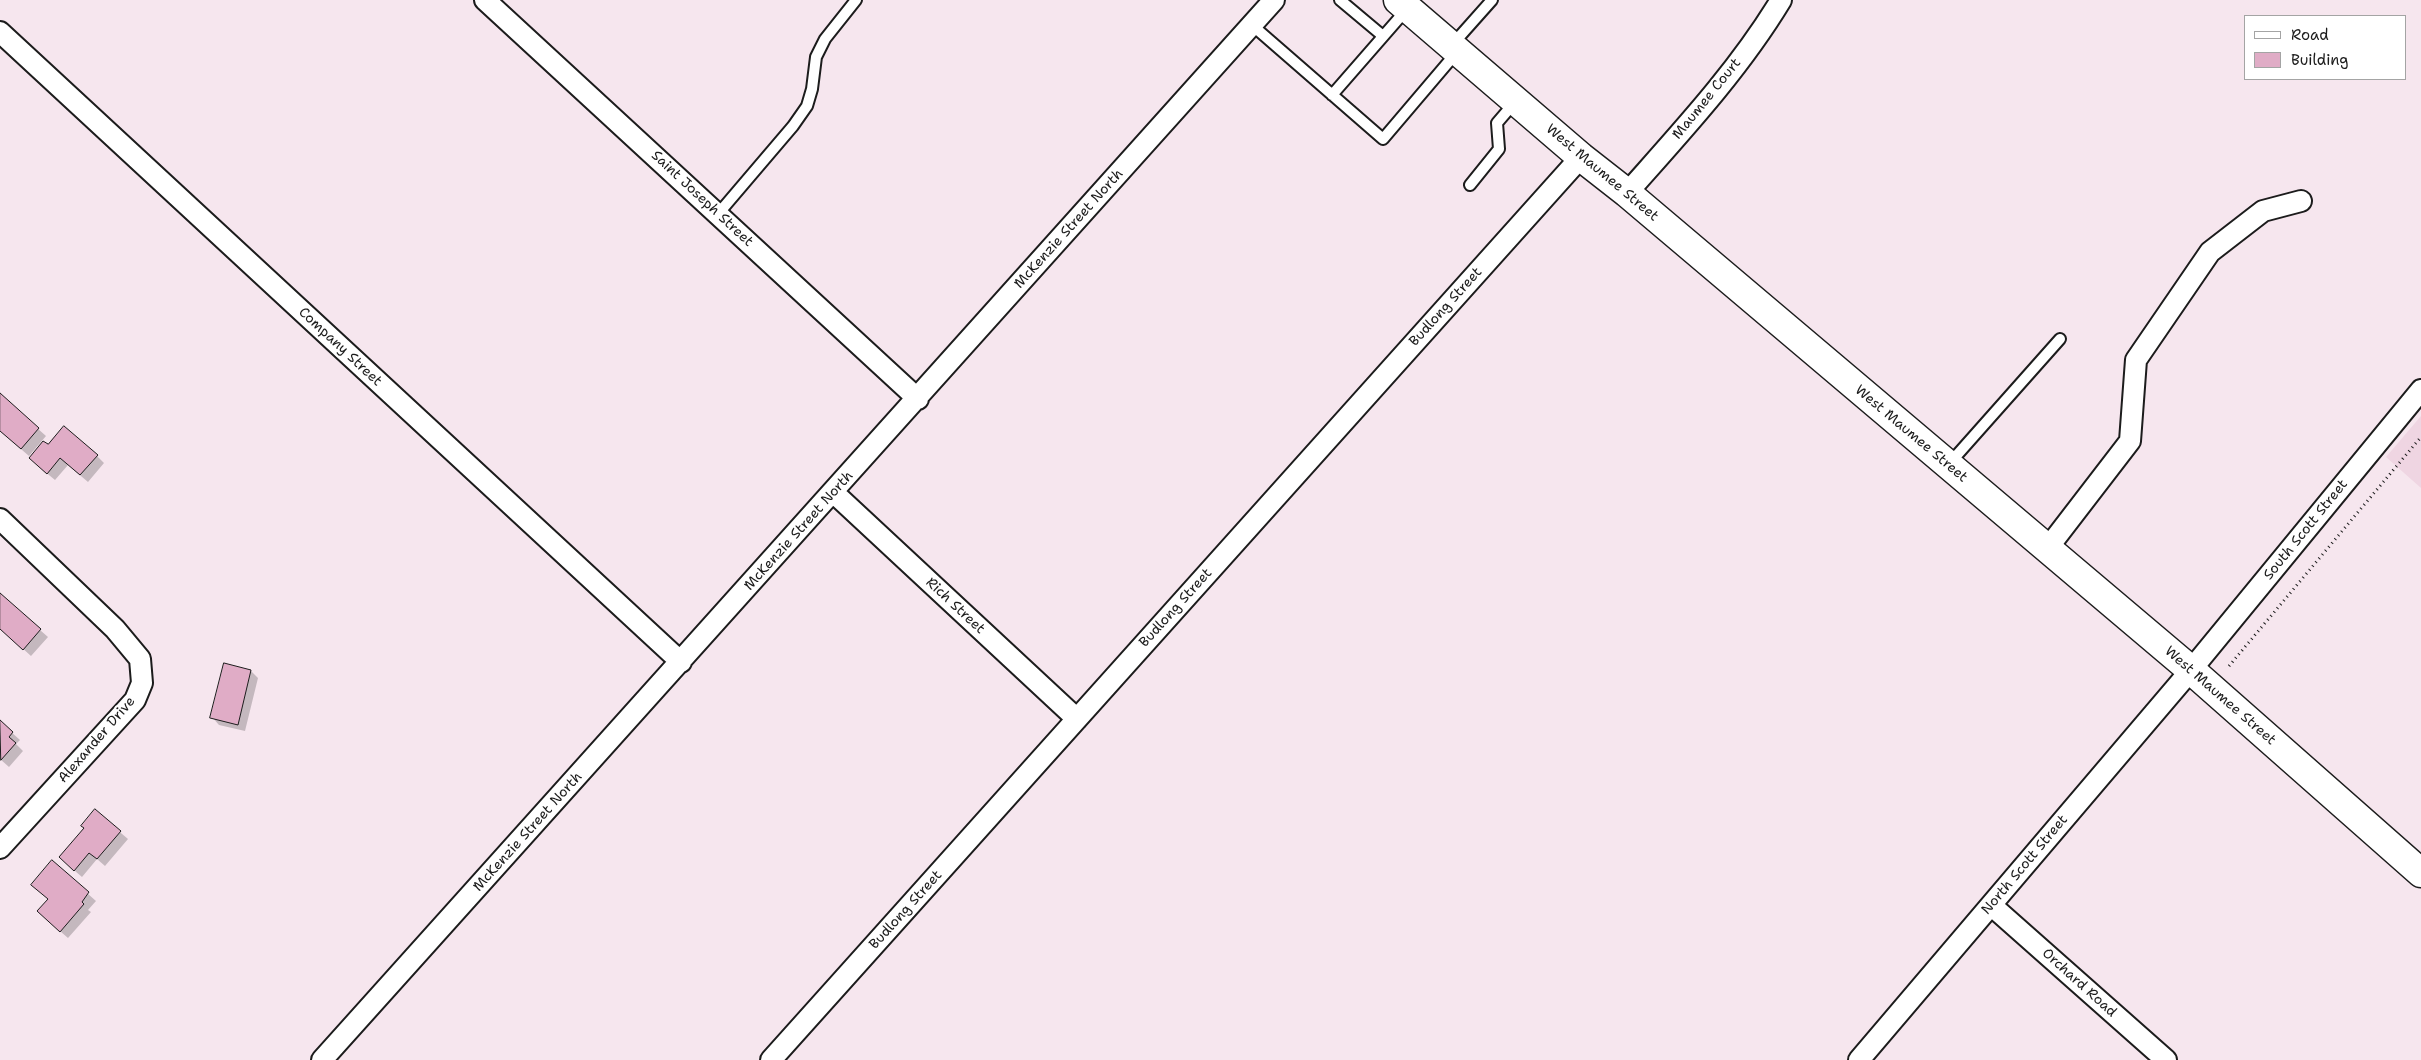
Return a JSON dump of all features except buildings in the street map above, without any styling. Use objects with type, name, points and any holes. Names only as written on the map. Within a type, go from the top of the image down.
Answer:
[{"type":"main road","name":"West Maumee Street","points":[[1402,4],[2191,670],[2421,872]]},
{"type":"street","name":"Saint Joseph Street","points":[[485,0],[918,398]]},
{"type":"street","name":"McKenzie Street North","points":[[322,1060],[1274,0]]},
{"type":"street","name":"Maumee Court","points":[[1627,194],[1702,109],[1766,24],[1781,0]]},
{"type":"street","name":"Company Street","points":[[0,32],[681,662]]},
{"type":"street","name":"Budlong Street","points":[[771,1060],[1581,157]]},
{"type":"street","points":[[2047,548],[2130,440],[2136,360],[2210,252],[2264,211],[2301,201]]},
{"type":"street","name":"South Scott Street","points":[[2191,670],[2421,390]]},
{"type":"street","name":"Rich Street","points":[[834,492],[1077,719]]},
{"type":"street","name":"Alexander Drive","points":[[0,519],[115,628],[140,658],[142,683],[135,700],[0,848]]},
{"type":"street","name":"North Scott Street","points":[[1859,1060],[2191,670]]},
{"type":"street","name":"Orchard Road","points":[[1991,905],[2166,1060]]},
{"type":"lane","points":[[718,214],[793,126],[806,106],[812,89],[816,58],[825,39],[856,0]]},
{"type":"lane","points":[[1340,0],[1383,36]]},
{"type":"lane","points":[[1252,25],[1383,139],[1492,0]]},
{"type":"lane","points":[[1332,95],[1383,36],[1402,4]]},
{"type":"lane","points":[[1470,185],[1499,150],[1497,122],[1515,101]]},
{"type":"lane","points":[[1948,465],[2060,339]]},
{"type":"path","points":[[2229,666],[2421,436]]},
{"type":"shaded area","points":[[2421,416],[2421,488],[2386,457]]}]
